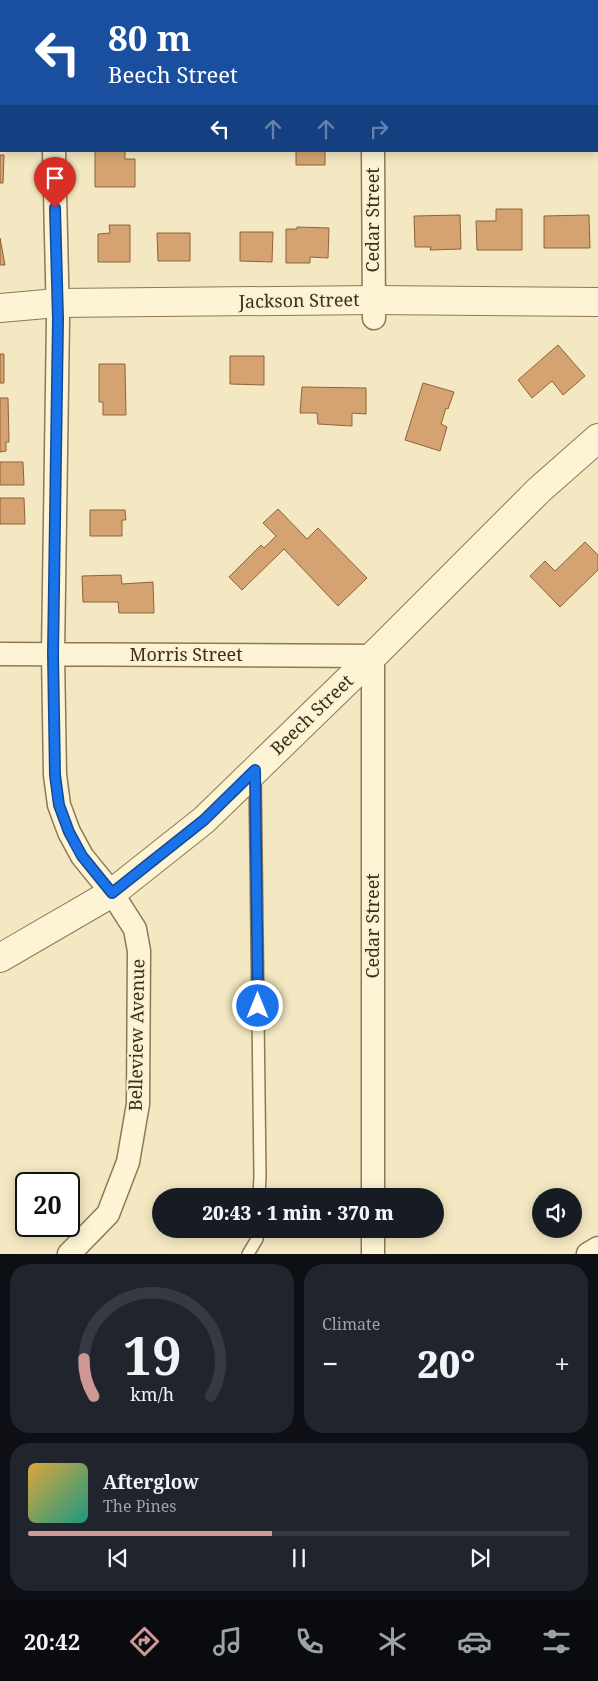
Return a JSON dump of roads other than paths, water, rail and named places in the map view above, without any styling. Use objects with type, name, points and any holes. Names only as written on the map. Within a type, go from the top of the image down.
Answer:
[{"type":"street","name":"Belleview Avenue","points":[[54,152],[58,319],[53,654],[55,775],[59,805],[69,832],[82,856],[112,893],[135,930],[139,951],[138,1104],[128,1162],[108,1214],[70,1254]]},
{"type":"street","name":"Cedar Street","points":[[373,152],[374,309]]},
{"type":"street","name":"Jackson Street","points":[[0,308],[57,303],[374,309],[598,302]]},
{"type":"street","name":"Beech Street","points":[[0,958],[112,893],[204,820],[540,490],[598,438]]},
{"type":"street","name":"Morris Street","points":[[0,654],[373,656]]},
{"type":"street","name":"Cedar Street","points":[[373,656],[373,1188]]},
{"type":"street","points":[[373,1238],[373,1254]]},
{"type":"street","points":[[588,1254],[598,1248]]},
{"type":"lane","points":[[255,770],[258,927],[259,1188]]},
{"type":"lane","points":[[248,1254],[257,1238]]}]
